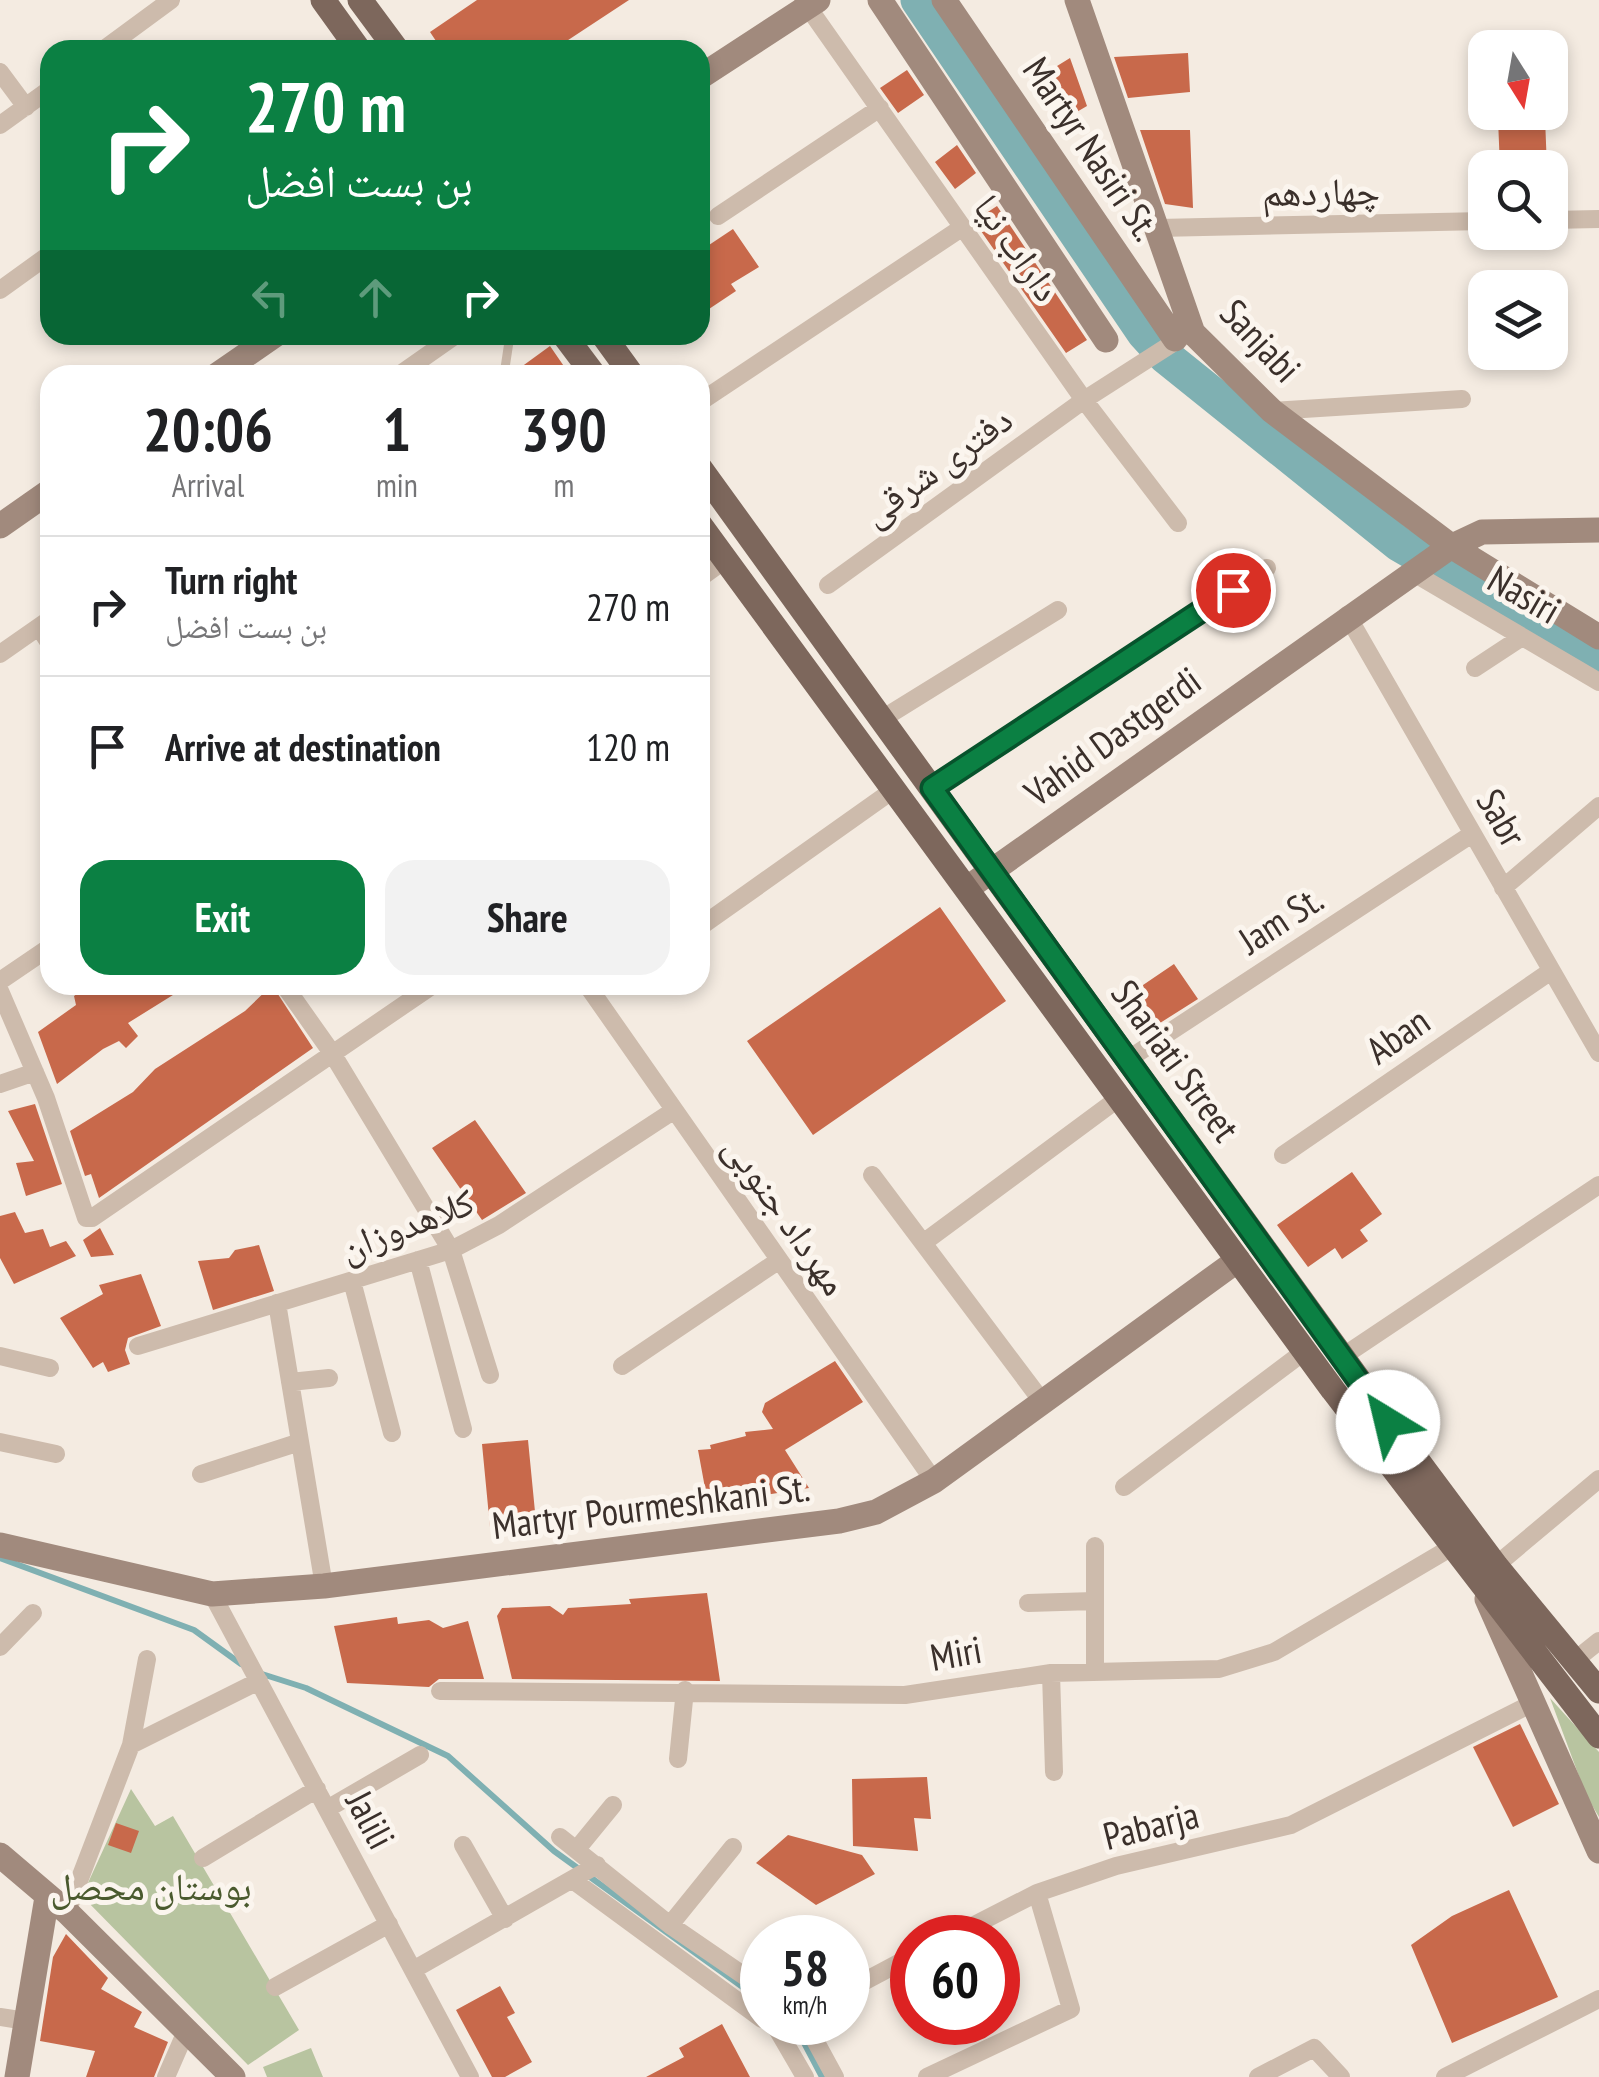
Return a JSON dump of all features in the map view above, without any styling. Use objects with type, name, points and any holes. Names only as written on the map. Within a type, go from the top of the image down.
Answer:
[{"type":"main road","points":[[323,0],[346,40]]},
{"type":"main road","points":[[360,0],[389,40]]},
{"type":"main road","name":"Shariati Street","points":[[710,482],[1342,1357],[1485,1577],[1599,1736]]},
{"type":"main road","name":"Shariati Street","points":[[710,539],[1452,1547],[1574,1661],[1599,1691]]},
{"type":"main road","points":[[796,656],[824,638]]},
{"type":"street","points":[[118,40],[172,0]]},
{"type":"street","points":[[880,0],[1106,340]]},
{"type":"street","name":"Martyr Nasiri St.","points":[[944,0],[1184,336]]},
{"type":"street","name":"Sanjabi","points":[[1078,0],[1158,228],[1184,336],[1272,411],[1432,559]]},
{"type":"street","points":[[710,70],[810,2]]},
{"type":"street","name":"داراب نیا","points":[[810,2],[1084,400],[1178,523]]},
{"type":"street","points":[[0,72],[26,107]]},
{"type":"street","points":[[0,126],[40,96]]},
{"type":"street","points":[[718,216],[880,108]]},
{"type":"street","points":[[1568,219],[1599,218]]},
{"type":"street","name":"چهاردهم","points":[[1158,228],[1468,221]]},
{"type":"street","points":[[710,395],[963,227]]},
{"type":"street","points":[[0,290],[40,261]]},
{"type":"street","name":"دفتری شرقی","points":[[828,584],[1084,400],[1184,336]]},
{"type":"street","points":[[232,365],[260,345]]},
{"type":"street","points":[[413,365],[442,345]]},
{"type":"street","points":[[1272,411],[1462,399]]},
{"type":"street","points":[[0,526],[40,498]]},
{"type":"street","name":"Vahid Dastgerdi","points":[[969,886],[1432,559],[1482,532],[1599,530]]},
{"type":"street","name":"Nasiri","points":[[1432,559],[1522,636],[1599,682]]},
{"type":"street","name":"Nasiri","points":[[1432,559],[1599,636]]},
{"type":"street","points":[[710,571],[725,560]]},
{"type":"street","points":[[932,788],[1267,568]]},
{"type":"street","points":[[882,719],[1058,610]]},
{"type":"street","name":"Sabr","points":[[1347,616],[1599,1053]]},
{"type":"street","points":[[0,654],[40,626]]},
{"type":"street","points":[[1475,668],[1522,636]]},
{"type":"street","points":[[710,920],[896,788]]},
{"type":"street","points":[[1504,888],[1599,806]]},
{"type":"street","name":"Jam St.","points":[[1126,1060],[1472,834]]},
{"type":"street","points":[[976,848],[998,851],[1032,842]]},
{"type":"street","points":[[0,981],[40,954]]},
{"type":"street","name":"Aban","points":[[1283,1155],[1550,970]]},
{"type":"street","points":[[0,991],[35,1072],[86,1218],[92,1218],[418,995]]},
{"type":"street","points":[[291,995],[332,1053],[451,1250],[490,1375]]},
{"type":"street","name":"مهرداد جنوبی","points":[[594,995],[934,1481]]},
{"type":"street","points":[[0,1084],[35,1072]]},
{"type":"street","points":[[923,1243],[1118,1098]]},
{"type":"street","name":"کلاهدوزان","points":[[138,1346],[451,1250],[499,1225],[674,1111]]},
{"type":"street","points":[[872,1175],[1044,1404]]},
{"type":"street","points":[[1342,1357],[1599,1185]]},
{"type":"street","points":[[418,1260],[463,1429]]},
{"type":"street","name":"Martyr Pourmeshkani St.","points":[[0,1545],[212,1594],[324,1586],[839,1521],[876,1512],[934,1481],[1238,1260]]},
{"type":"street","points":[[622,1366],[778,1261]]},
{"type":"street","points":[[352,1281],[392,1433]]},
{"type":"street","points":[[277,1303],[324,1586]]},
{"type":"street","points":[[1124,1487],[1306,1351]]},
{"type":"street","points":[[0,1356],[50,1368]]},
{"type":"street","points":[[290,1382],[329,1378]]},
{"type":"street","points":[[0,1442],[56,1454]]},
{"type":"street","points":[[201,1474],[300,1442]]},
{"type":"street","points":[[1599,1479],[1485,1577],[1534,1703],[1599,1851]]},
{"type":"street","points":[[1095,1546],[1095,1672]]},
{"type":"street","name":"Miri","points":[[440,1691],[685,1690],[904,1695],[1050,1673],[1220,1669],[1248,1662],[1452,1547]]},
{"type":"street","name":"Jalili","points":[[212,1594],[470,2077]]},
{"type":"street","points":[[1028,1603],[1094,1601]]},
{"type":"street","points":[[0,1646],[33,1613]]},
{"type":"street","points":[[1574,1661],[1599,1641]]},
{"type":"street","points":[[17,2077],[26,2021],[57,1905],[140,1743],[148,1659]]},
{"type":"street","points":[[1050,1673],[1054,1772]]},
{"type":"street","points":[[140,1743],[260,1681]]},
{"type":"street","points":[[678,1759],[685,1690]]},
{"type":"street","name":"Pabarja","points":[[994,1915],[1037,1893],[1116,1866],[1291,1825],[1534,1703]]},
{"type":"street","points":[[328,1808],[420,1754]]},
{"type":"street","points":[[203,1858],[317,1789]]},
{"type":"street","points":[[577,1849],[613,1805]]},
{"type":"street","points":[[560,1837],[670,1925],[740,1973]]},
{"type":"street","points":[[463,1845],[505,1919]]},
{"type":"street","points":[[670,1925],[732,1847]]},
{"type":"street","points":[[0,1855],[57,1905],[233,2077]]},
{"type":"street","points":[[413,1970],[574,1881],[597,1864]]},
{"type":"street","points":[[574,1881],[740,2003]]},
{"type":"street","points":[[927,2077],[1071,2009],[1037,1893]]},
{"type":"street","points":[[275,1987],[389,1924]]},
{"type":"street","points":[[1445,2077],[1599,1999]]},
{"type":"street","points":[[0,2017],[26,2021]]},
{"type":"street","points":[[166,2077],[187,2029]]},
{"type":"street","points":[[787,2045],[805,2077]]},
{"type":"street","points":[[817,2045],[835,2077]]},
{"type":"street","points":[[1258,2077],[1314,2048],[1341,2077]]},
{"type":"green space","points":[[1550,1698],[1599,1752],[1599,1817],[1586,1795]]},
{"type":"green space","name":"بوستان محصل","points":[[131,1789],[155,1826],[173,1816],[299,2030],[248,2065],[82,1896]]},
{"type":"green space","points":[[311,2048],[323,2077],[267,2077],[263,2067]]},
{"type":"building","points":[[477,0],[629,0],[568,40],[435,40],[430,32]]},
{"type":"building","points":[[1188,53],[1190,92],[1128,98],[1114,57]]},
{"type":"building","points":[[1070,58],[1087,106],[1063,120],[1036,79]]},
{"type":"building","points":[[907,70],[924,95],[898,113],[880,88]]},
{"type":"building","points":[[1140,130],[1190,130],[1193,208],[1165,204]]},
{"type":"building","points":[[1498,130],[1545,130],[1546,150],[1499,150]]},
{"type":"building","points":[[957,145],[976,173],[955,189],[935,162]]},
{"type":"building","points":[[997,206],[1087,340],[1066,353],[974,221]]},
{"type":"building","points":[[733,229],[759,267],[731,284],[736,291],[710,308],[710,244]]},
{"type":"building","points":[[550,346],[563,365],[524,365]]},
{"type":"building","points":[[940,907],[1006,1001],[813,1135],[747,1041]]},
{"type":"building","points":[[1174,964],[1198,999],[1141,1035],[1118,1002]]},
{"type":"building","points":[[173,995],[128,1023],[138,1036],[126,1048],[119,1041],[103,1049],[57,1084],[38,1032],[76,1005],[74,996]]},
{"type":"building","points":[[262,995],[279,995],[313,1048],[99,1198],[91,1174],[85,1176],[70,1131],[133,1092],[155,1069],[245,1011]]},
{"type":"building","points":[[35,1104],[62,1184],[26,1196],[16,1163],[34,1161],[8,1111]]},
{"type":"building","points":[[475,1120],[526,1193],[482,1220],[432,1148]]},
{"type":"building","points":[[1352,1172],[1382,1214],[1360,1230],[1368,1241],[1342,1259],[1335,1248],[1308,1267],[1277,1225]]},
{"type":"building","points":[[15,1212],[25,1233],[43,1229],[50,1247],[66,1241],[76,1256],[14,1284],[0,1258],[0,1216]]},
{"type":"building","points":[[100,1228],[114,1255],[91,1257],[83,1240]]},
{"type":"building","points":[[259,1245],[274,1291],[213,1310],[198,1261],[229,1258],[235,1250]]},
{"type":"building","points":[[141,1274],[161,1326],[128,1338],[125,1350],[130,1364],[108,1372],[103,1362],[93,1368],[60,1318],[103,1294],[99,1285]]},
{"type":"building","points":[[835,1361],[863,1402],[785,1450],[809,1488],[708,1504],[698,1450],[746,1436],[745,1432],[773,1429],[762,1412],[765,1403]]},
{"type":"building","points":[[528,1440],[536,1522],[490,1527],[482,1444]]},
{"type":"building","points":[[707,1593],[720,1681],[512,1679],[497,1616],[502,1608],[550,1606],[563,1615],[568,1608]]},
{"type":"building","points":[[397,1617],[398,1624],[429,1620],[443,1628],[468,1621],[484,1679],[439,1679],[429,1687],[347,1683],[334,1626]]},
{"type":"building","points":[[1520,1724],[1559,1804],[1513,1827],[1473,1747]]},
{"type":"building","points":[[927,1777],[931,1819],[914,1818],[918,1851],[853,1846],[852,1779]]},
{"type":"building","points":[[116,1823],[139,1831],[131,1853],[108,1845]]},
{"type":"building","points":[[788,1835],[862,1855],[875,1874],[816,1905],[756,1863]]},
{"type":"building","points":[[1509,1890],[1558,1997],[1452,2043],[1411,1945],[1452,1916]]},
{"type":"building","points":[[66,1934],[108,1978],[101,1989],[142,2012],[134,2027],[168,2042],[154,2077],[86,2077],[95,2051],[40,2041],[53,1957]]},
{"type":"building","points":[[500,1986],[515,2013],[507,2017],[532,2062],[505,2077],[492,2077],[456,2010]]},
{"type":"building","points":[[722,2024],[750,2077],[646,2077],[684,2057],[679,2048]]},
{"type":"waterway","points":[[918,0],[1144,333],[1165,356],[1399,544],[1599,660]]},
{"type":"waterway","points":[[0,1558],[194,1630],[241,1664]]},
{"type":"waterway","points":[[262,1674],[306,1688],[448,1756],[554,1851],[740,1985]]},
{"type":"waterway","points":[[805,2045],[822,2077]]},
{"type":"route","points":[[1233,590],[932,788],[1388,1422]]}]
